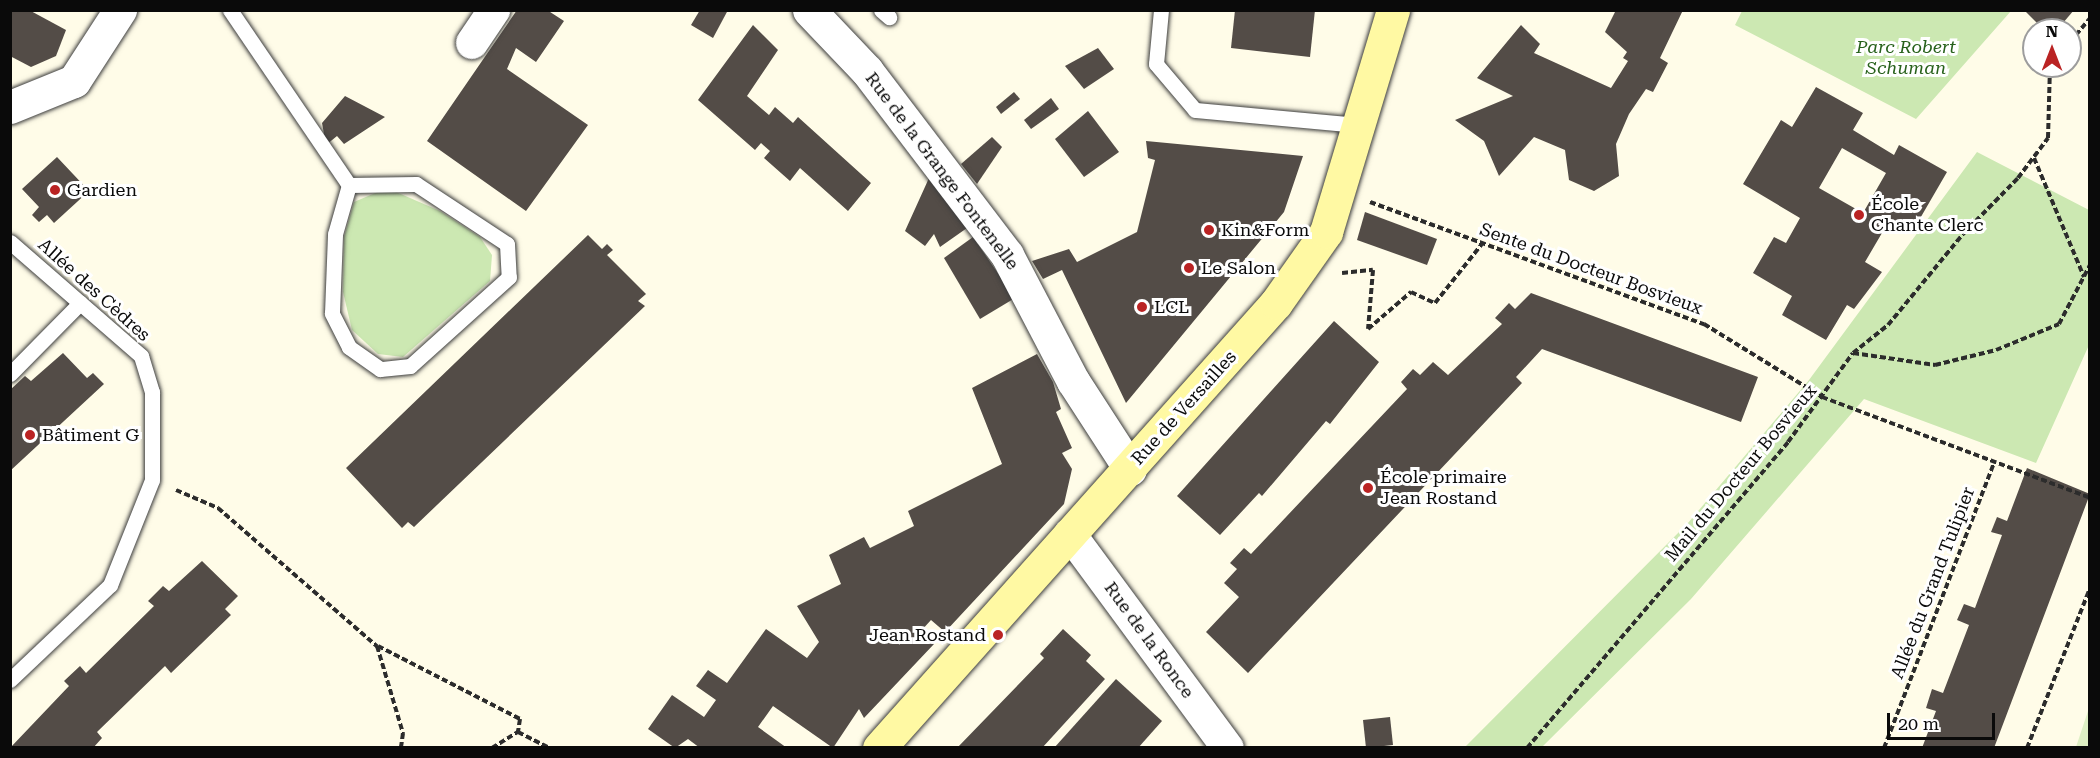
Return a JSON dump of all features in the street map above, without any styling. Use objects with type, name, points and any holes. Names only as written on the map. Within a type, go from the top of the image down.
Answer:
[{"type":"main road","name":"Rue de Versailles","points":[[879,747],[1130,469],[1294,278],[1326,232],[1393,10]]},
{"type":"street","points":[[10,107],[74,81],[120,10]]},
{"type":"street","points":[[472,43],[494,10]]},
{"type":"street","name":"Rue de la Grange Fontenelle","points":[[809,10],[867,71],[1007,255],[1072,381],[1130,469]]},
{"type":"street","name":"Rue de la Ronce","points":[[1070,534],[1228,747]]},
{"type":"lane","points":[[230,10],[349,185]]},
{"type":"lane","points":[[1161,10],[1156,64],[1195,110],[1358,125]]},
{"type":"lane","points":[[416,184],[507,244],[508,277],[410,366],[380,369],[349,347],[332,313],[335,234],[349,185],[416,184]]},
{"type":"lane","name":"Allée des Cèdres","points":[[10,242],[141,356],[152,392],[152,480],[110,585],[10,680]]},
{"type":"lane","points":[[10,374],[80,303]]},
{"type":"path","name":"Mail du Docteur Bosvieux","points":[[1527,747],[1822,397],[1853,353],[1888,325],[2048,138],[2050,78]]},
{"type":"path","points":[[2033,157],[2084,277]]},
{"type":"path","name":"Sente du Docteur Bosvieux","points":[[1338,190],[1704,324],[1822,397],[2090,498]]},
{"type":"path","points":[[1294,278],[1373,270],[1368,329],[1411,292],[1435,303],[1482,244]]},
{"type":"path","points":[[1853,353],[1935,365],[1996,350],[2059,324],[2090,265]]},
{"type":"path","name":"Allée du Grand Tulipier","points":[[1884,747],[1995,461]]},
{"type":"path","points":[[152,480],[218,508],[378,646],[520,719],[518,732]]},
{"type":"path","points":[[2027,747],[2090,588]]},
{"type":"path","points":[[378,646],[403,733],[401,747]]},
{"type":"path","points":[[492,747],[518,732]]},
{"type":"path","points":[[518,732],[550,747]]},
{"type":"green space","name":"Parc Robert Schuman","points":[[1742,10],[2011,11],[1916,119],[1735,25]]},
{"type":"green space","points":[[1977,152],[2089,210],[2089,345],[2036,463],[1864,399],[1691,599],[1542,747],[1465,747],[1688,523],[1809,380]]},
{"type":"green space","points":[[387,188],[440,211],[480,237],[492,255],[490,281],[403,357],[378,354],[352,330],[343,292],[344,237],[354,202]]},
{"type":"green space","points":[[2089,708],[2089,747],[2076,747]]},
{"type":"building","points":[[10,10],[29,10],[66,30],[56,56],[31,67],[10,56]]},
{"type":"building","points":[[517,10],[547,10],[564,21],[536,62],[516,48],[507,69],[588,125],[526,211],[427,141]]},
{"type":"building","points":[[700,10],[728,10],[713,38],[691,25]]},
{"type":"building","points":[[1235,10],[1315,10],[1310,57],[1231,48]]},
{"type":"building","points":[[1616,10],[1683,10],[1660,58],[1668,63],[1653,92],[1646,89],[1629,114],[1616,144],[1619,176],[1594,191],[1569,180],[1565,150],[1534,137],[1499,176],[1484,141],[1455,120],[1513,96],[1477,78],[1521,25],[1540,44],[1534,53],[1611,88],[1628,61],[1623,58],[1627,52],[1605,32]]},
{"type":"building","points":[[2024,10],[2074,10],[2067,18],[2032,18]]},
{"type":"building","points":[[753,25],[778,50],[747,96],[769,115],[775,107],[793,123],[798,117],[871,183],[848,211],[800,168],[790,181],[764,158],[770,151],[761,143],[755,150],[698,100]]},
{"type":"building","points":[[1098,48],[1114,69],[1084,89],[1065,66]]},
{"type":"building","name":"École Chante Clerc","points":[[1816,87],[1863,113],[1853,130],[1894,155],[1899,145],[1947,172],[1911,234],[1889,221],[1865,262],[1882,272],[1854,309],[1847,305],[1826,340],[1782,315],[1792,296],[1753,273],[1774,237],[1786,243],[1800,218],[1743,184],[1781,120],[1792,127]],"holes":[[[1842,148],[1886,173],[1863,213],[1819,188]]]},
{"type":"building","points":[[1014,92],[1020,99],[1001,114],[996,107]]},
{"type":"building","points":[[345,96],[385,117],[344,144],[337,136],[326,145],[322,123]]},
{"type":"building","points":[[1051,98],[1059,109],[1031,129],[1024,120]]},
{"type":"building","points":[[1088,111],[1119,152],[1084,177],[1055,139]]},
{"type":"building","points":[[992,137],[1002,147],[977,184],[961,164]]},
{"type":"building","points":[[1146,141],[1303,156],[1284,212],[1126,403],[1062,270],[1043,279],[1032,261],[1069,249],[1077,262],[1137,232],[1155,160],[1148,158]]},
{"type":"building","name":"Gardien","points":[[57,157],[89,191],[54,223],[47,215],[39,222],[32,215],[39,207],[22,189]]},
{"type":"building","points":[[929,178],[967,228],[940,247],[934,234],[925,246],[905,231]]},
{"type":"building","points":[[1365,212],[1437,239],[1427,265],[1357,240]]},
{"type":"building","points":[[588,235],[602,249],[607,244],[613,250],[607,255],[646,294],[638,301],[645,306],[414,527],[408,522],[402,528],[346,468]]},
{"type":"building","points":[[973,237],[1015,298],[980,319],[944,258]]},
{"type":"building","name":"École primaire Jean Rostand","points":[[1531,293],[1758,377],[1741,422],[1542,349],[1516,377],[1522,383],[1248,673],[1206,632],[1239,597],[1224,583],[1237,569],[1230,563],[1244,548],[1251,554],[1407,389],[1401,382],[1413,369],[1420,375],[1433,362],[1448,375],[1502,324],[1495,318],[1509,303],[1515,309]]},
{"type":"building","points":[[1334,321],[1379,362],[1330,424],[1326,421],[1262,496],[1259,493],[1220,535],[1177,496]]},
{"type":"building","name":"Bâtiment G","points":[[63,353],[87,378],[93,373],[104,384],[10,471],[10,390],[25,376],[31,381]]},
{"type":"building","points":[[1037,354],[1053,382],[1061,409],[1056,412],[1072,448],[1062,453],[1072,469],[1064,504],[945,632],[931,620],[920,632],[934,644],[864,718],[859,709],[833,748],[773,706],[758,727],[787,748],[700,748],[688,739],[675,748],[648,729],[672,695],[704,717],[716,700],[696,686],[708,670],[727,683],[766,629],[807,658],[819,642],[797,606],[841,584],[829,555],[864,537],[870,548],[914,526],[908,511],[1002,464],[972,388]]},
{"type":"building","points":[[2027,468],[2090,494],[1994,748],[1922,748],[1936,711],[1926,708],[1932,689],[1943,693],[1969,625],[1957,620],[1964,604],[1975,608],[2002,535],[1991,532],[1997,517],[2007,521]]},
{"type":"building","points":[[202,561],[238,596],[225,609],[231,615],[171,673],[165,666],[97,732],[102,738],[93,748],[10,748],[69,686],[64,681],[80,666],[86,673],[154,606],[148,601],[163,586],[169,591]]},
{"type":"building","points":[[1063,629],[1091,655],[1086,661],[1105,679],[1042,748],[957,748],[1044,658],[1040,654]]},
{"type":"building","points":[[1116,679],[1162,721],[1138,748],[1054,748]]},
{"type":"building","points":[[1390,717],[1393,745],[1366,748],[1363,720]]},
{"type":"place","name":"Gardien","points":[[55,190]]},
{"type":"place","name":"École Chante Clerc","points":[[1859,215]]},
{"type":"place","name":"Kin&Form","points":[[1209,230]]},
{"type":"place","name":"Le Salon","points":[[1189,268]]},
{"type":"place","name":"LCL","points":[[1142,307]]},
{"type":"place","name":"Bâtiment G","points":[[30,435]]},
{"type":"place","name":"École primaire Jean Rostand","points":[[1368,488]]},
{"type":"place","name":"Jean Rostand","points":[[998,635]]}]
